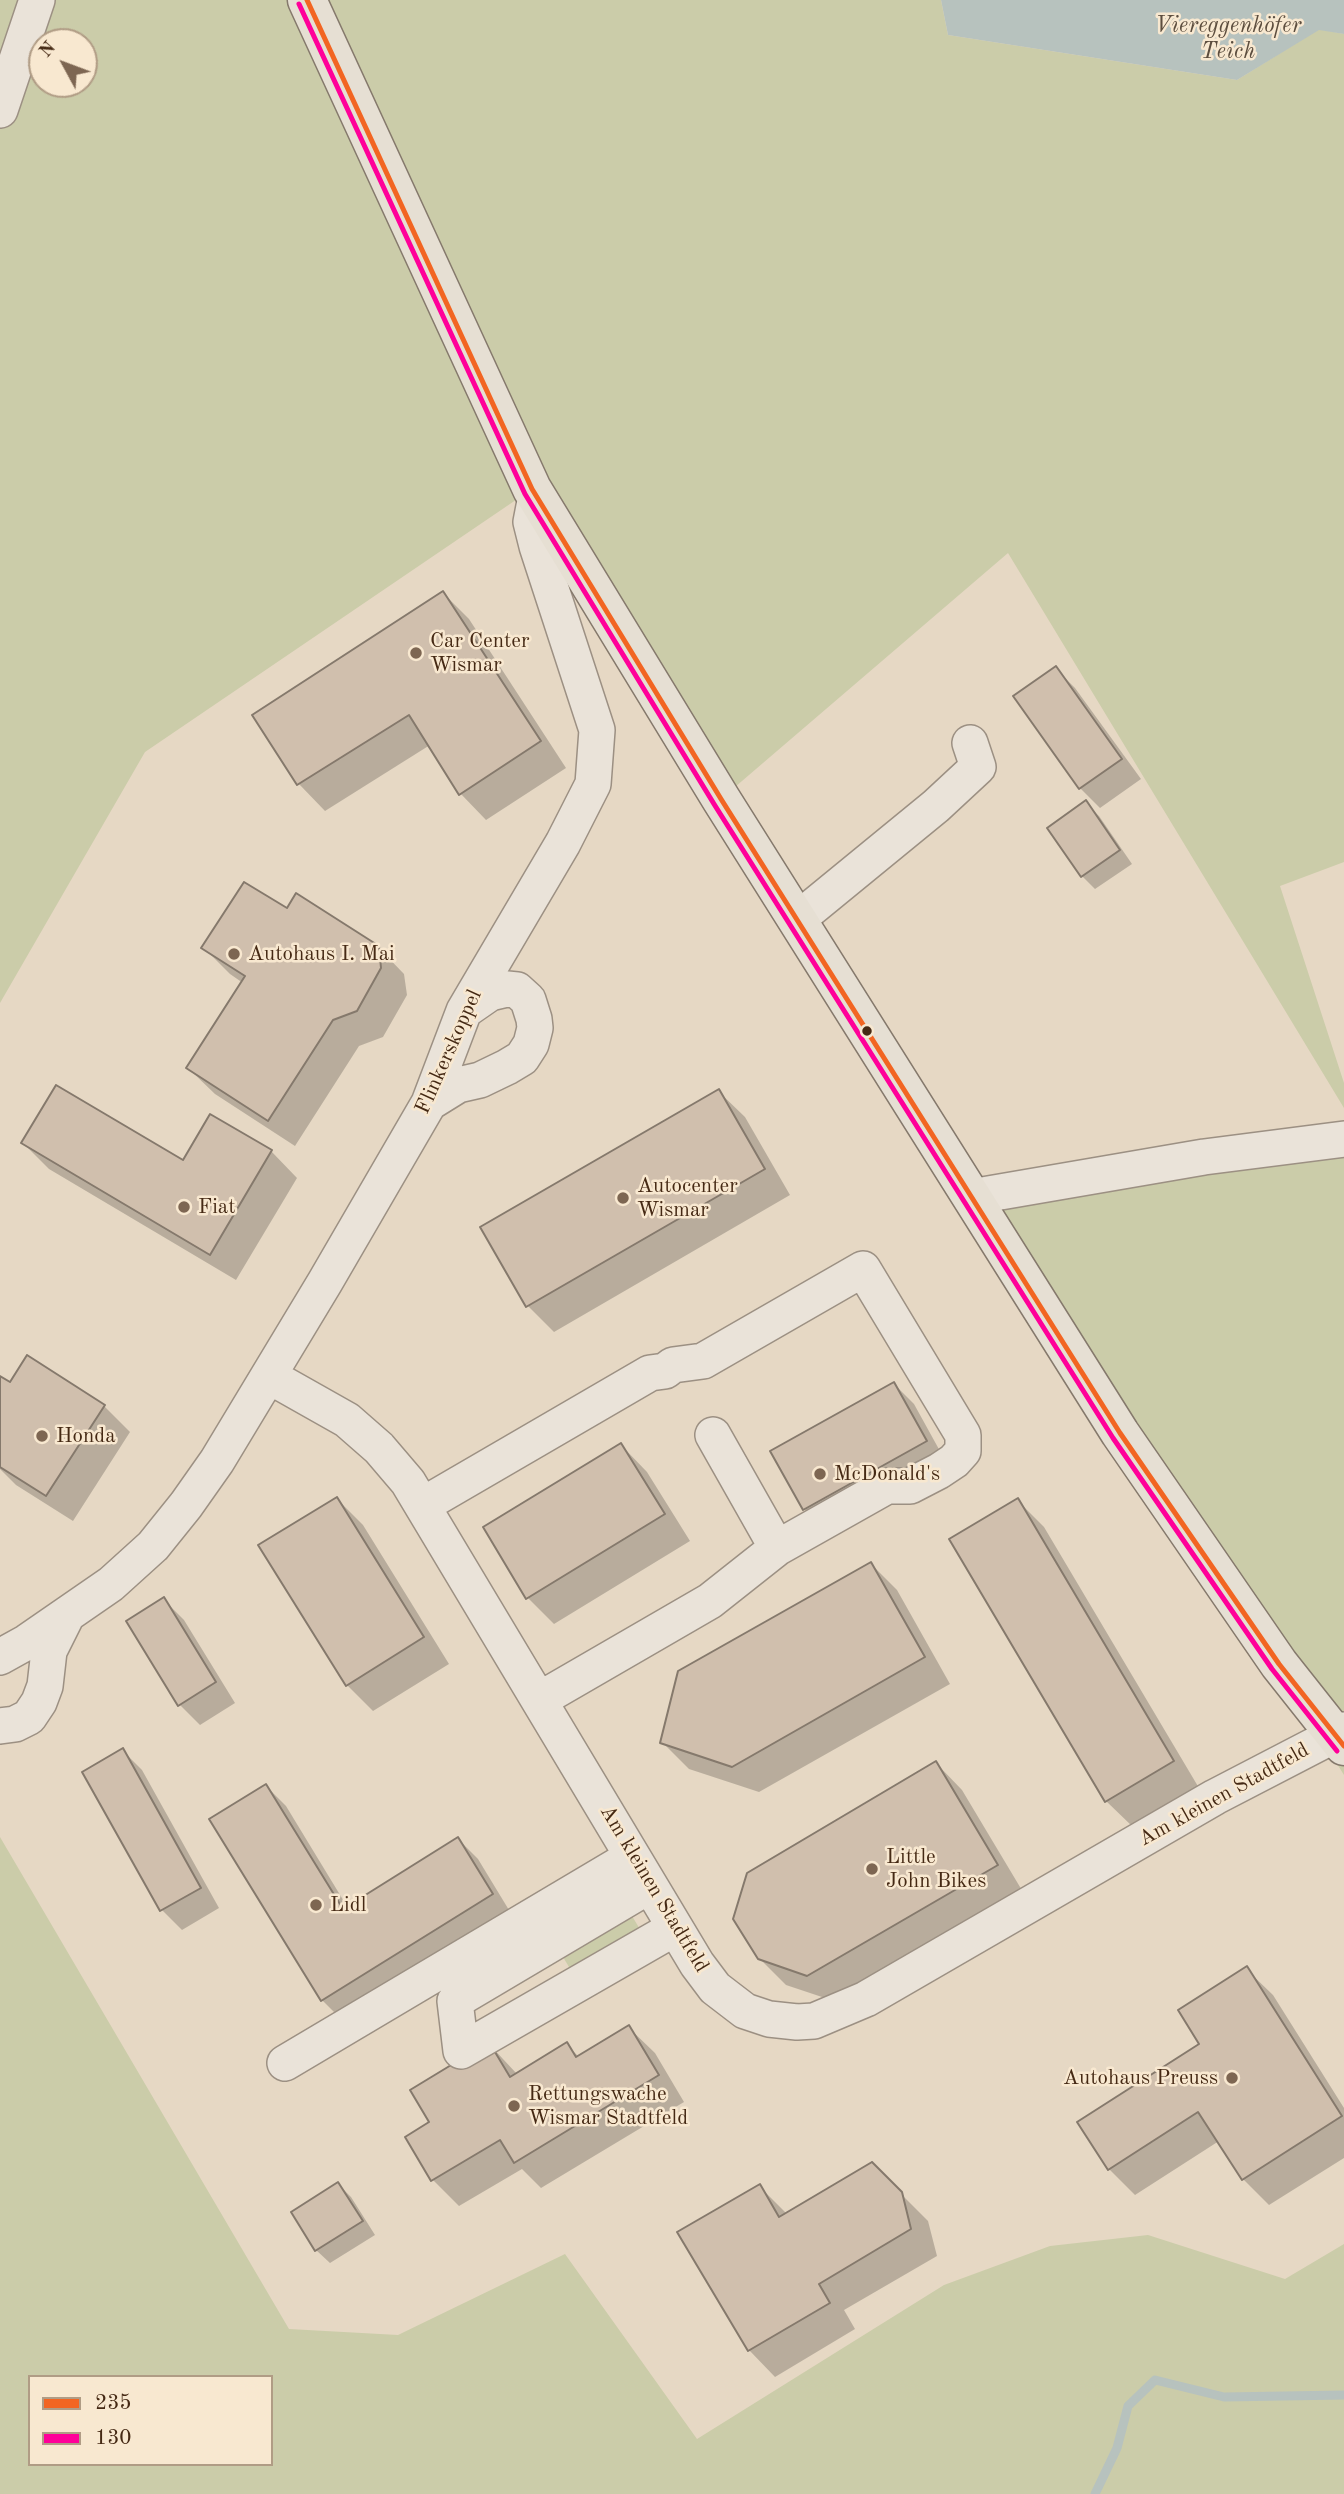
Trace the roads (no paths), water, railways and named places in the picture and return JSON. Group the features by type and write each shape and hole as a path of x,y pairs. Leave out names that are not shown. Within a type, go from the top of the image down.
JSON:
{"main road":[{"path":"307,0 536,496 714,787 1120,1433 1279,1664 1341,1737"}],"street":[{"path":"0,110 37,0"},
{"name":"Flinkerskoppel","path":"0,1657 111,1584 153,1546 186,1506 217,1461 270,1376 429,1103 460,1023 563,843 593,784 597,730 537,546 531,522 536,496"},
{"path":"798,919 936,806 978,767 970,743"},
{"path":"429,1103 447,1091 507,1067 527,1051 534,1037 534,1019 528,1000 517,990 507,989 490,993 460,1023 457,1048 468,1062 479,1069 507,1067"},
{"path":"971,1197 1204,1157 1344,1139"},
{"path":"423,1505 643,1377 664,1371 673,1365 704,1361 863,1269 963,1435 964,1451 939,1471 910,1486 887,1486 777,1548 710,1601 539,1700"},
{"name":"Am kleinen Stadtfeld","path":"270,1376 347,1420 379,1447 408,1482 675,1928 715,1987 729,2001 745,2011 769,2019 814,2021 876,1993 1290,1756 1341,1737"},
{"path":"713,1435 777,1548"},
{"name":"Flinkerskoppel","path":"0,1726 15,1724 29,1717 39,1702 45,1686 49,1651 67,1615"},
{"path":"640,1872 456,2001 461,2051 675,1928"},
{"path":"285,2063 640,1872"}],"water":[{"name":"Viereggenhöfer Teich","path":"941,0 1344,0 1344,34 1319,30 1237,80 948,35"}],"waterway":[{"path":"1095,2494 1117,2448 1128,2406 1155,2380 1224,2397 1344,2395"}],"place":[{"name":"Car Center Wismar","path":"416,653"},
{"name":"Autohaus I. Mai","path":"234,954"},
{"name":"Autocenter Wismar","path":"623,1198"},
{"name":"Fiat","path":"184,1207"},
{"name":"Honda","path":"42,1436"},
{"name":"McDonald's","path":"820,1474"},
{"name":"Little John Bikes","path":"872,1869"},
{"name":"Lidl","path":"316,1905"},
{"name":"Autohaus Preuss","path":"1232,2078"},
{"name":"Rettungswache Wismar Stadtfeld","path":"514,2106"}]}
